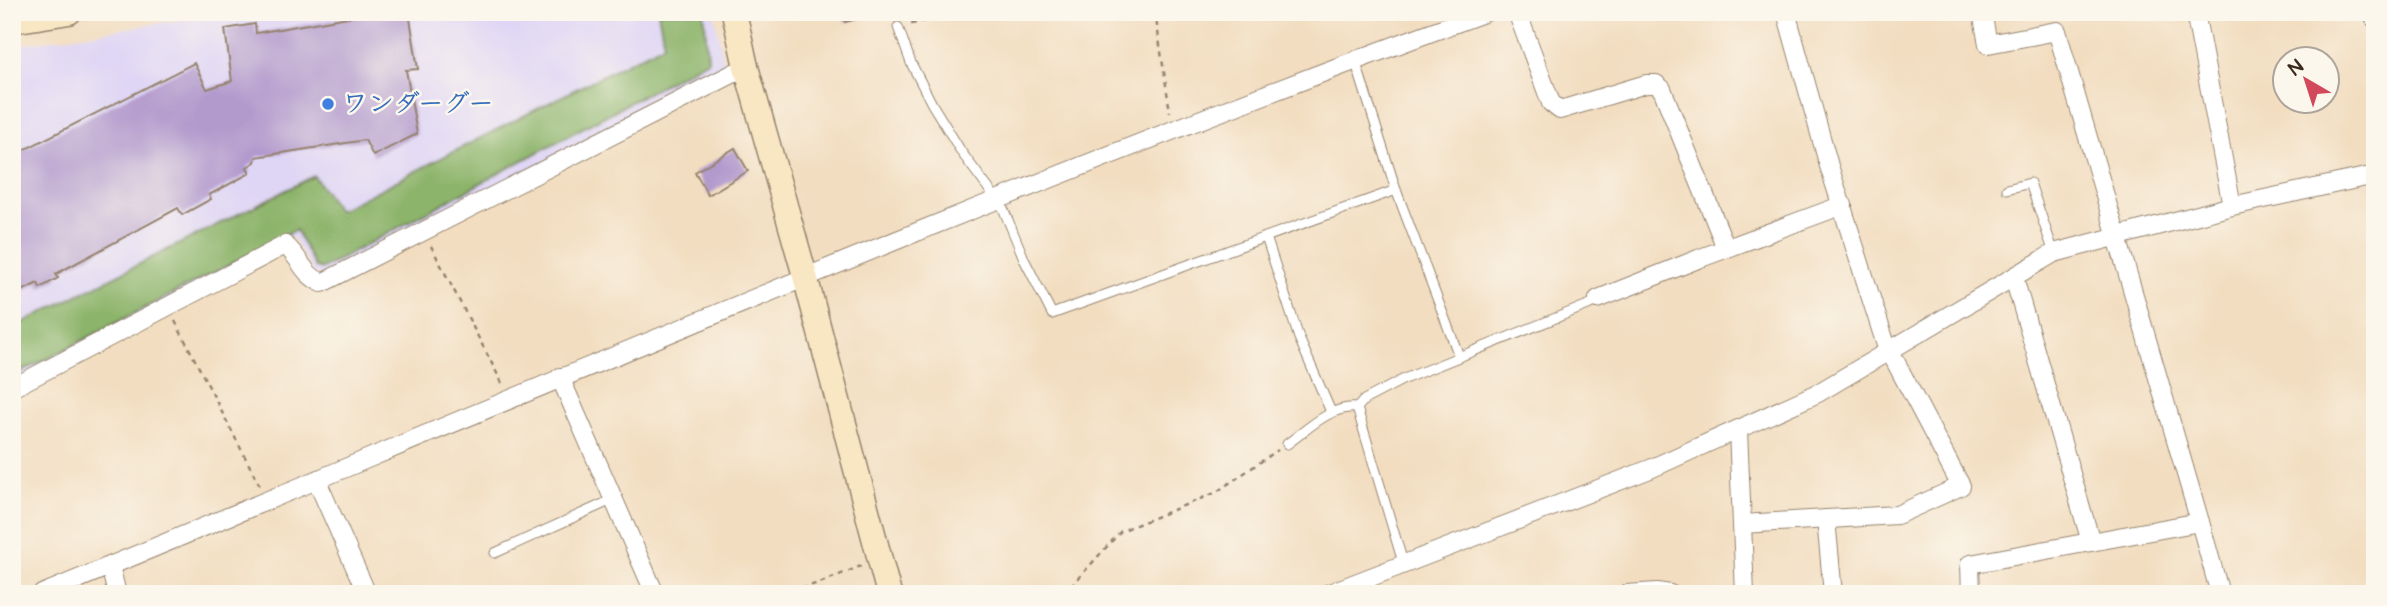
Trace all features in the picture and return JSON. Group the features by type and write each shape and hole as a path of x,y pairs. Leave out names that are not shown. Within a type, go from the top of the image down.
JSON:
{"street":[{"path":"12,21 69,12"},
{"path":"734,12 746,66 889,594"},
{"path":"42,594 805,276 1174,129 1486,12"},
{"path":"1517,12 1551,103 1560,110 1646,84 1656,84 1661,89 1726,248"},
{"path":"1742,524 1897,515 1961,486 1889,352 1786,12"},
{"path":"1982,12 1988,44 2057,31 2220,594"},
{"path":"2195,12 2232,206"},
{"path":"2372,12 2375,19"},
{"path":"12,388 285,245 294,252 309,278 322,284 746,66"},
{"path":"1327,594 1650,469 1738,431 1818,393 2054,253 2232,206 2375,176"},
{"path":"1598,299 1843,205"},
{"path":"2014,278 2091,542"},
{"path":"560,377 656,594"},
{"path":"1738,431 1745,594"},
{"path":"317,481 367,594"},
{"path":"1826,519 1833,594"},
{"path":"1971,594 1970,564 2200,522"},
{"path":"110,566 117,594"},
{"path":"1627,594 1670,594"}],"lane":[{"path":"898,27 911,63 932,104 962,153 1003,208 1025,261 1052,314 1396,190"},
{"path":"1355,60 1396,190 1459,356"},
{"path":"2007,189 2030,183 2054,253"},
{"path":"1266,237 1299,338 1331,412"},
{"path":"1357,408 1364,400 1404,379 1598,299"},
{"path":"1287,444 1331,412 1357,408"},
{"path":"1357,408 1404,566"},
{"path":"495,553 614,499"}],"path":[{"path":"898,27 966,12"},
{"path":"1155,12 1174,129"},
{"path":"424,231 510,398"},
{"path":"167,307 268,501"},
{"path":"1064,594 1121,531 1215,493 1287,444"},
{"path":"782,594 822,582 880,559"}],"shaded area":[{"path":"231,12 714,12 725,68 324,276 314,274 293,237 12,382 12,46"}],"green space":[{"path":"658,12 704,12 708,60 322,269 315,267 296,230 12,377 12,328 314,176 338,211 664,44"}],"building":[{"path":"377,12 409,12 418,69 406,70 417,134 373,156 365,140 256,157 255,162 247,167 250,173 209,195 211,199 182,215 178,208 56,274 58,278 40,288 38,283 12,296 12,156 194,63 207,89 232,81 225,29 255,24 256,33"},
{"path":"843,12 868,12 869,16 845,22"},
{"path":"735,148 748,171 708,195 695,172"}],"place":[{"name":"ワンダーグー","path":"328,104"}]}
